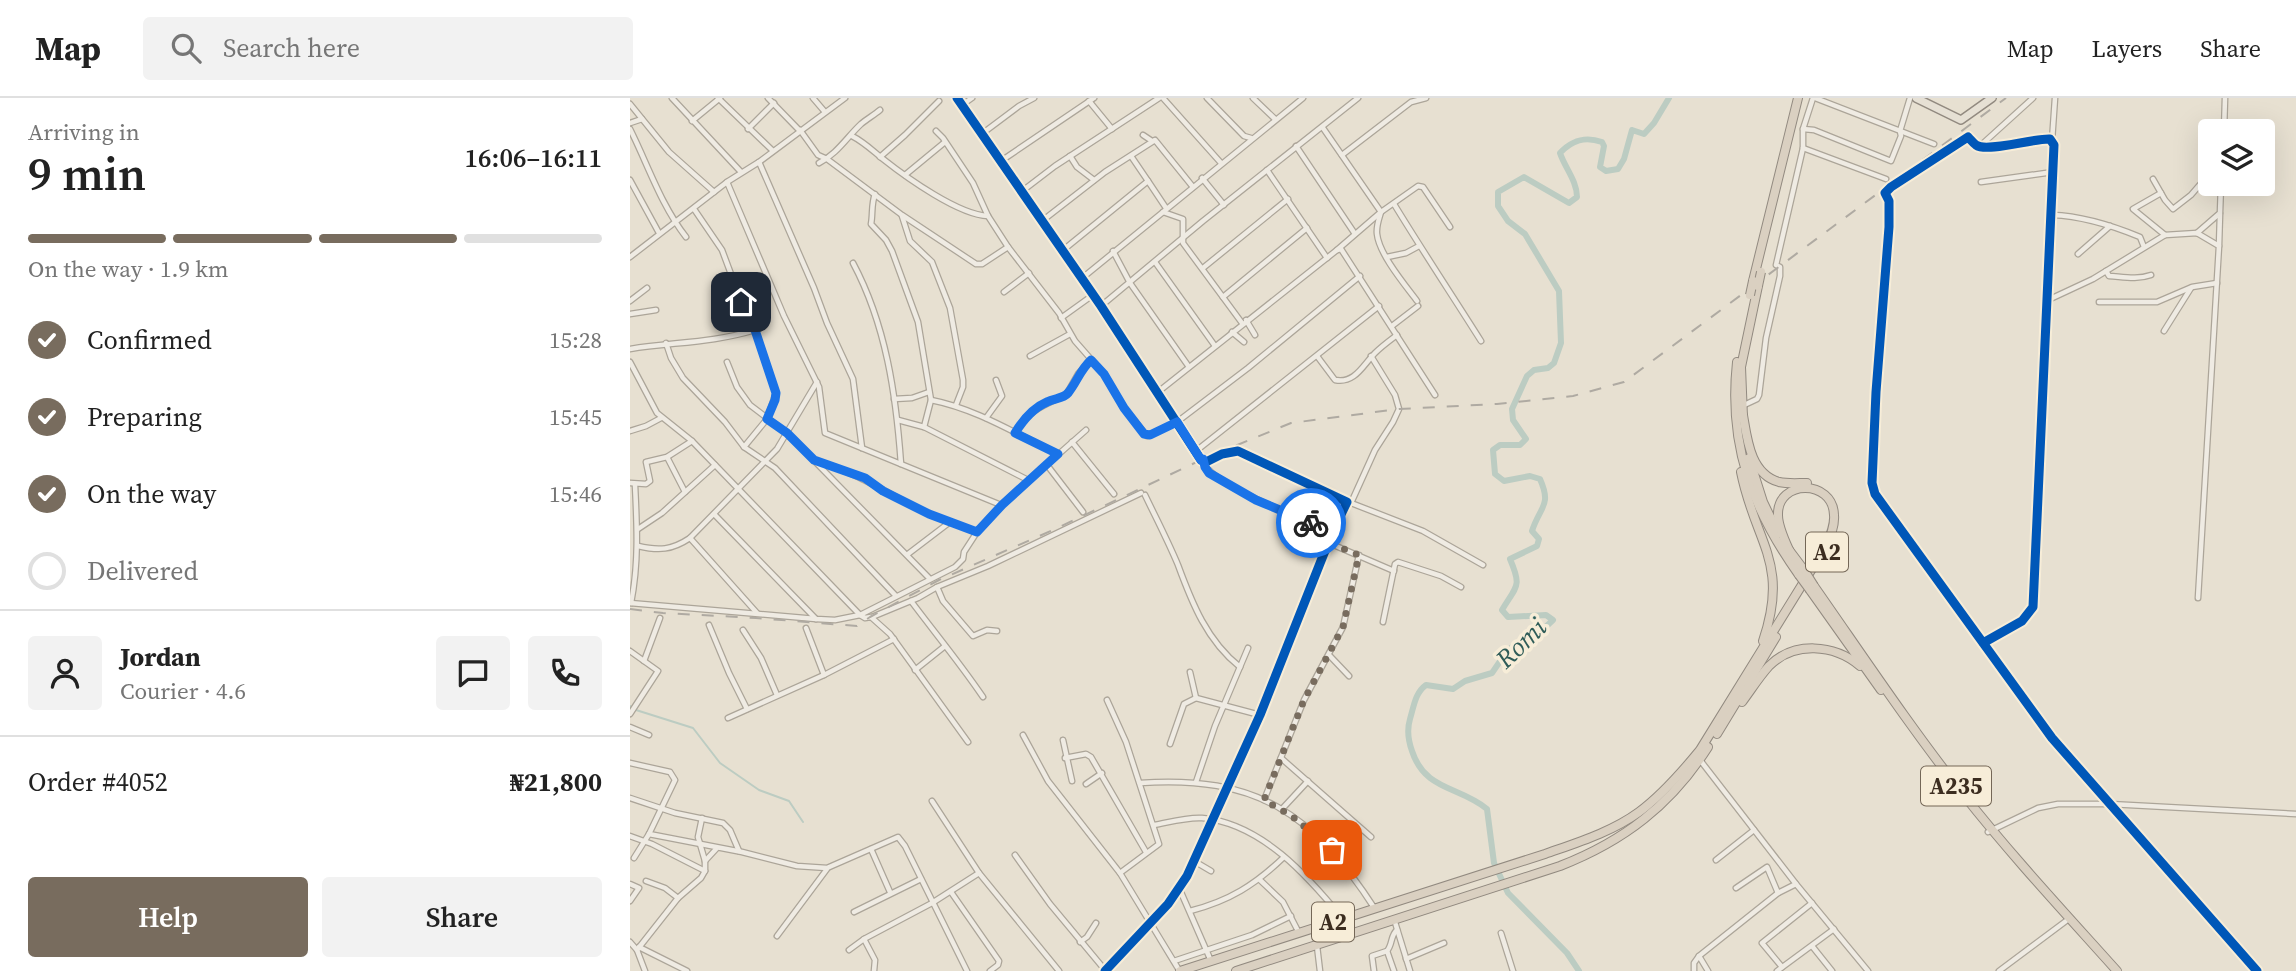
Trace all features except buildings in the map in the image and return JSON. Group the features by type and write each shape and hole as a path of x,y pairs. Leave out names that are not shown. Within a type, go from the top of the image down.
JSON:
{"highway":[{"name":"A2","path":"1180,971 1589,838 1646,806 1676,778 1700,750 1761,648 1773,600 1773,571 1745,490 1736,427 1735,374 1750,295 1761,272 1800,98"},
{"name":"A2","path":"1238,971 1582,857 1629,831 1674,793 1724,723 1826,553 1838,521 1838,506 1827,490 1810,483 1780,482 1764,474 1752,456 1743,410 1741,367 1745,336 1800,98"},
{"name":"A235","path":"1743,410 1748,453 1758,489 1801,573"},
{"name":"A235","path":"1736,427 1756,504 1778,544 1990,831 2110,971"},
{"path":"1761,648 1826,547 1835,513 1825,494 1818,489 1796,489 1781,502 1778,517 1790,552"},
{"name":"A235","path":"1812,588 1870,675 1950,786 2117,971"},
{"path":"1724,723 1768,667 1792,652 1813,648 1828,650 1850,658 1870,675"}],"main road":[{"path":"1916,98 1961,123 1992,98"}],"street":[{"path":"671,98 741,172"},
{"path":"768,98 800,130 818,155 902,215 979,265 1008,247"},
{"path":"813,98 825,111"},
{"path":"630,257 727,182 759,162 845,98"},
{"path":"957,98 1101,306 1209,473 1256,500 1332,533"},
{"path":"962,105 972,98"},
{"path":"983,133 1034,98"},
{"path":"1021,192 1070,156 1161,98 1222,163"},
{"path":"1207,98 1244,136 1252,138"},
{"path":"1253,98 1275,120"},
{"path":"1081,279 1303,98"},
{"path":"1101,306 1358,98"},
{"path":"1342,155 1411,102 1426,98"},
{"path":"1743,410 1759,395 1766,338 1780,276 1780,267 1776,266 1776,263 1803,148 1803,129 1814,98 1934,144"},
{"path":"1803,129 1814,130 1891,160 1901,136 1900,131 1910,98"},
{"path":"1979,147 2033,98"},
{"path":"1983,643 2022,621 2030,615 2033,607 2055,98"},
{"path":"2224,119 2225,98"},
{"path":"692,121 719,99 772,150"},
{"path":"1001,161 1092,100 1112,129"},
{"path":"880,157 939,101"},
{"path":"748,129 774,103"},
{"path":"630,104 669,152 714,192"},
{"path":"819,163 827,159 861,124 880,110"},
{"path":"630,122 642,119"},
{"path":"1323,128 1381,212 1377,234"},
{"path":"630,129 675,223 685,237"},
{"path":"936,131 973,183 988,216 1008,247 1070,334 1104,374 1124,408 1144,434 1150,435 1177,422 1360,276"},
{"path":"1143,135 1157,141 1193,187"},
{"path":"852,136 905,175 969,213 988,216"},
{"path":"1243,145 1244,136"},
{"path":"1979,147 1971,139 1965,138 1885,193 1889,201 1889,227 1876,392 1872,484 1875,494 2052,738 2257,971"},
{"path":"1979,147 2034,139 2050,139 2053,143"},
{"path":"1042,221 1094,180 1152,141"},
{"path":"905,175 945,142"},
{"path":"1296,146 1355,234"},
{"path":"1803,148 1886,179"},
{"path":"1070,156 1077,167 1094,180"},
{"path":"1131,156 1164,210 1183,219 1182,241 1255,335"},
{"path":"759,162 853,379 862,449"},
{"path":"1267,170 1327,258"},
{"path":"1981,182 2053,172"},
{"path":"1202,178 1224,205"},
{"path":"2153,179 2173,209 2198,187"},
{"path":"630,180 659,233"},
{"path":"1062,251 1104,214 1148,181"},
{"path":"727,182 783,316 817,382 825,433 1002,505"},
{"path":"1158,393 1381,212 1421,186 1450,228"},
{"path":"2161,193 2133,209 2165,235"},
{"path":"875,194 871,226 886,240 892,251 918,323 931,400 924,427"},
{"path":"2198,598 2221,196"},
{"path":"1203,268 1288,199"},
{"path":"873,214 884,201"},
{"path":"1394,204 1441,282 1481,341"},
{"path":"694,209 722,250 750,325 755,330 776,393 767,419 744,447"},
{"path":"2197,233 2220,214"},
{"path":"902,215 910,241 932,262 950,308 963,380 956,405"},
{"path":"2052,215 2078,216 2110,226 2140,237 2144,247"},
{"path":"1366,226 1377,234 1387,257 1418,304 1392,326"},
{"path":"2078,254 2110,226"},
{"path":"1223,297 1307,228"},
{"path":"2048,300 2106,271 2165,235 2197,233 2219,246"},
{"path":"1387,257 1406,253 1419,246"},
{"path":"1337,250 1344,251 1435,395"},
{"path":"1113,251 1129,283 1189,367"},
{"path":"1155,262 1215,346"},
{"path":"853,263 881,329 898,420 901,464"},
{"path":"2106,271 2109,276 2127,278 2151,275"},
{"path":"1004,292 1029,273"},
{"path":"716,281 733,280"},
{"path":"2099,302 2157,302 2192,287 2217,283"},
{"path":"2164,331 2192,287"},
{"path":"630,301 647,288"},
{"path":"1061,318 1093,295"},
{"path":"1196,451 1379,306"},
{"path":"630,314 656,310"},
{"path":"630,349 712,341 755,330"},
{"path":"1232,332 1244,342"},
{"path":"1030,356 1070,334"},
{"path":"1317,356 1338,382 1357,375 1371,356 1397,335"},
{"path":"666,344 683,378 725,422 744,447 775,468 896,596"},
{"path":"1015,855 1080,943 1105,971 1180,890 1260,715 1332,533 1399,409 1395,395 1371,356"},
{"path":"1015,433 1032,412 1047,402 1066,395 1078,374 1091,360"},
{"path":"630,362 661,418 692,440 864,618 911,601 1143,494 1178,565 1195,609 1216,643 1240,667"},
{"path":"727,362 742,396 787,433 931,579"},
{"path":"1366,364 1376,366"},
{"path":"986,418 1002,396 996,380"},
{"path":"638,546 655,550 667,549 678,547 690,538 777,449 817,382"},
{"path":"894,400 912,398 929,391"},
{"path":"931,400 956,405 1058,454"},
{"path":"630,431 661,418"},
{"path":"898,420 924,427 1028,480"},
{"path":"692,440 667,457 646,462 650,481 646,484 633,484 638,546 636,584 631,603 835,620 860,615 958,564 977,532 1002,505 1086,430"},
{"path":"1072,442 1114,494"},
{"path":"1204,462 1238,451 1349,503 1423,531 1483,565"},
{"path":"667,457 685,492"},
{"path":"814,460 865,478 883,491 929,514 977,532"},
{"path":"638,530 662,513 715,465"},
{"path":"1046,466 1083,512"},
{"path":"714,514 816,620"},
{"path":"908,554 950,522"},
{"path":"690,538 758,614"},
{"path":"1329,543 1394,571"},
{"path":"1264,800 1304,700 1343,627 1359,555"},
{"path":"1383,622 1396,563 1402,562 1441,576 1461,587"},
{"path":"937,587 943,601 973,636 987,630 997,631"},
{"path":"911,601 983,696"},
{"path":"871,617 894,639 968,742"},
{"path":"644,661 660,618"},
{"path":"709,625 747,709"},
{"path":"806,628 824,675"},
{"path":"743,630 761,658 777,695"},
{"path":"728,718 824,675 894,639"},
{"path":"915,670 945,646"},
{"path":"1196,782 1248,648"},
{"path":"630,651 658,671 630,714"},
{"path":"1329,655 1349,677"},
{"path":"1189,672 1196,698"},
{"path":"1170,744 1184,704 1196,698 1260,715"},
{"path":"1107,700 1140,783 1159,845 1120,873"},
{"path":"630,727 649,734"},
{"path":"1023,735 1048,781 1120,873 1180,971"},
{"path":"1063,740 1072,781"},
{"path":"1065,758 1088,754 1102,773 1146,852"},
{"path":"1281,758 1371,837"},
{"path":"1700,760 1866,969 1859,971"},
{"path":"630,763 670,772 675,784 634,858"},
{"path":"1086,784 1102,773"},
{"path":"1282,809 1308,781"},
{"path":"1140,783 1196,782 1229,786 1282,809 1332,850 1348,868 1375,909"},
{"path":"630,798 727,826 740,852"},
{"path":"932,801 979,873 1059,971"},
{"path":"1990,831 2038,808 2058,804 2110,804 2296,814"},
{"path":"1154,825 1200,817 1255,836 1284,857 1320,890 1343,919"},
{"path":"638,948 678,898 701,878 705,871 698,837 702,818"},
{"path":"1716,860 1754,830"},
{"path":"649,834 797,866 827,868 898,837 967,971"},
{"path":"630,836 705,871"},
{"path":"705,862 717,848"},
{"path":"871,849 890,892"},
{"path":"1190,911 1222,901 1259,880 1284,857"},
{"path":"1194,861 1211,871"},
{"path":"1736,888 1767,867 1778,893"},
{"path":"777,936 827,868"},
{"path":"849,950 979,873"},
{"path":"854,912 921,879"},
{"path":"1259,880 1283,902 1299,934"},
{"path":"646,881 665,888 678,898"},
{"path":"630,884 639,890 630,901"},
{"path":"1694,971 1694,963 1699,956 1778,893 1796,884"},
{"path":"1180,890 1211,962"},
{"path":"951,892 999,961 990,971"},
{"path":"1812,903 1762,943 1780,969 1834,929"},
{"path":"1174,961 1252,935 1291,916"},
{"path":"1394,919 1410,971"},
{"path":"1999,971 2066,921"},
{"path":"1080,943 1096,923"},
{"path":"1374,971 1372,956 1387,951 1391,946 1392,934 1397,930"},
{"path":"1501,933 1513,971"},
{"path":"864,939 876,960 874,971"},
{"path":"630,942 687,971"},
{"path":"1406,959 1444,943"},
{"path":"1317,945 1320,971"},
{"path":"1812,946 1832,971"},
{"path":"638,948 645,971"},
{"path":"1387,951 1394,971"},
{"path":"1699,956 1708,971"}],"waterway":[{"name":"Romi","path":"1579,971 1567,953 1508,893 1494,863 1487,809 1425,774 1412,751 1408,727 1417,696 1426,685 1453,689 1465,681 1492,673 1507,651 1519,642 1533,639 1553,620 1546,615 1508,617 1502,610 1517,581 1510,559 1537,546 1539,539 1532,531 1544,506 1545,495 1540,479 1530,476 1504,481 1495,474 1493,450 1500,445 1520,445 1526,439 1513,420 1512,409 1527,376 1534,370 1548,368 1554,363 1561,343 1559,291 1525,234 1508,221 1498,206 1498,192 1524,177 1569,203 1577,197 1576,191 1560,153 1579,140 1596,140 1604,146 1600,167 1606,171 1618,169 1624,159 1632,130 1644,134 1669,98"},
{"path":"636,710 693,728 720,763 759,790 789,801 803,822"}],"railway":[{"path":"630,609 857,626 939,580 1203,459 1291,423 1399,409 1497,404 1573,396 1624,382 2006,98"}],"cycle path":[{"path":"957,98 1101,306 1201,460 1206,462 1222,454 1238,451 1347,502 1332,533 1260,715 1187,876 1168,904 1105,971"},
{"path":"1983,643 2022,621 2033,607 2054,145 2050,139 1982,147 1968,137 1885,193 1889,201 1889,227 1872,483 1875,494 2052,738 2257,971"}],"way so far":[{"path":"1311,523 1332,533 1329,543 1359,555 1357,571 1343,627 1304,700 1264,800 1292,816 1332,850"}],"route":[{"path":"741,302 750,325 755,330 776,393 767,419 787,433 814,460 865,478 883,491 929,514 977,532 1002,505 1058,454 1015,433 1032,412 1047,402 1066,395 1083,367 1091,360 1110,382 1124,408 1144,434 1150,435 1177,422 1201,460 1203,459 1209,473 1256,500 1311,523"}]}
